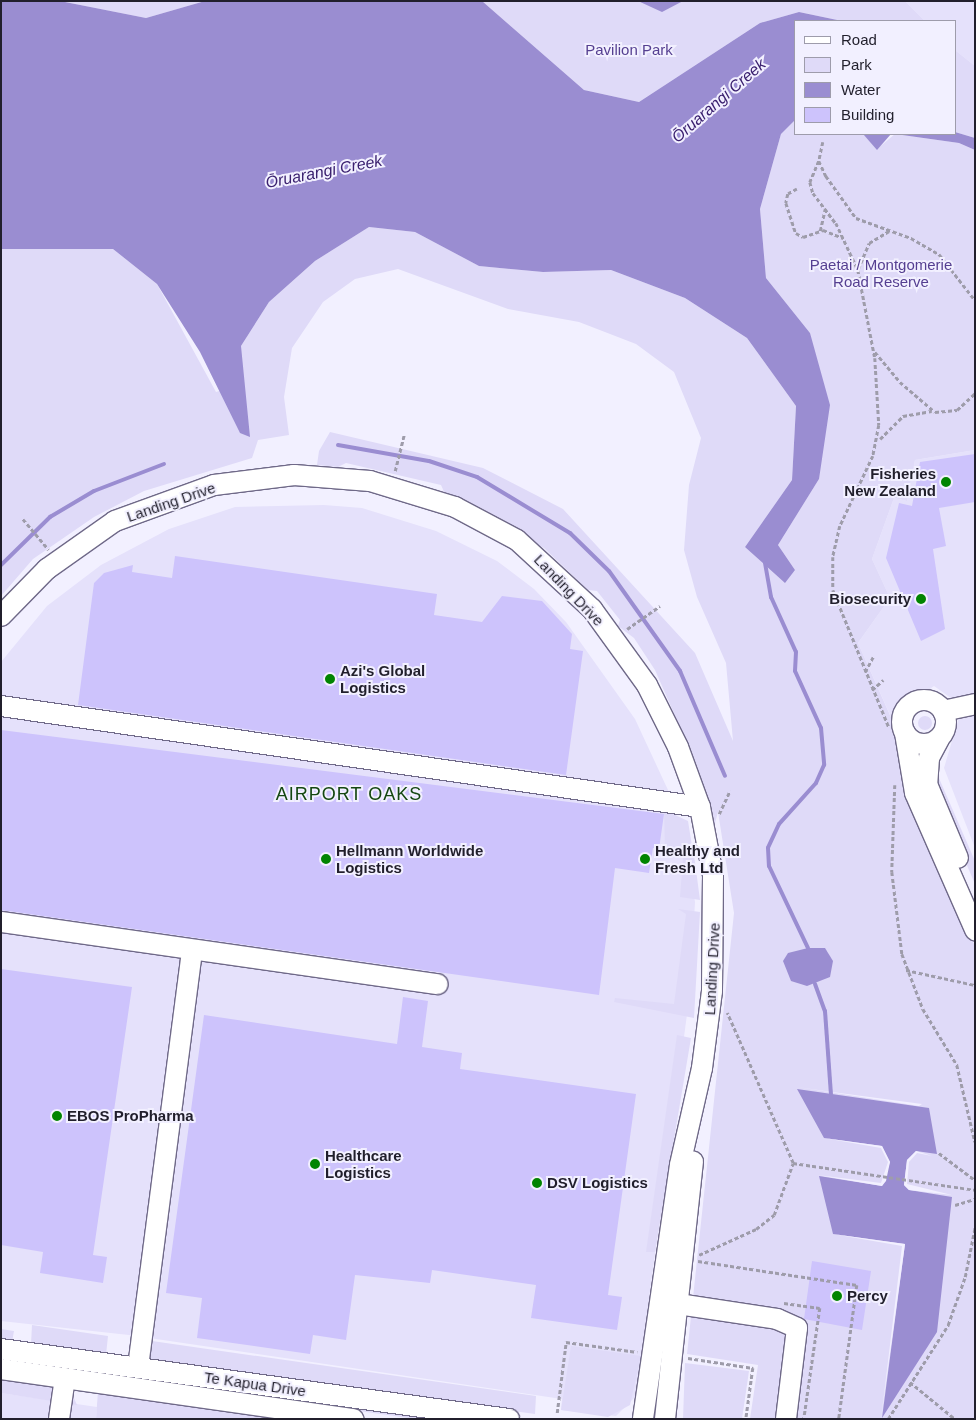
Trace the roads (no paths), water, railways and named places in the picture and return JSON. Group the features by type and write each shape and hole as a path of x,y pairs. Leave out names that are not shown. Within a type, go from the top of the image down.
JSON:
{"street":[{"name":"Landing Drive","path":"1,616 47,569 115,521 206,487 253,478 328,476 420,494 517,540 592,609 647,685 678,747 700,807 712,875 716,928 712,991 690,1130 680,1164 643,1419"},
{"path":"975,897 927,784 929,758 946,726 943,711 934,702 914,702 902,717 897,731 915,793 975,930"},
{"path":"943,711 975,704"},
{"path":"1,706 700,807"},
{"path":"897,731 920,744 939,739"},
{"path":"1,922 192,951 438,984"},
{"path":"138,1367 192,951"},
{"name":"Landing Drive","path":"664,1419 693,1165 690,1130"},
{"path":"678,1304 778,1319 797,1328 786,1419"},
{"name":"Te Kapua Drive","path":"1,1349 510,1419"},
{"name":"Te Kapua Drive","path":"1,1369 353,1419"},
{"path":"59,1419 65,1378"}],"water":[{"name":"Ōruarangi Creek","path":"1,1 60,1 146,18 205,1 482,1 584,90 639,102 760,23 799,12 837,20 794,20 794,121 781,134 760,209 766,278 810,333 830,405 819,479 778,545 795,570 785,583 745,547 792,480 796,406 747,338 685,298 611,270 543,272 479,266 415,232 369,227 315,261 269,302 241,346 250,437 240,433 200,352 157,284 113,249 1,249"},
{"path":"638,1 683,1 662,12"},
{"path":"956,132 975,138 975,150 959,143 902,135 956,135"},
{"path":"864,135 890,135 877,150"},
{"path":"808,948 825,948 833,961 830,977 807,986 791,981 783,961 788,953"},
{"path":"797,1089 929,1108 937,1154 916,1151 907,1160 904,1185 909,1190 952,1197 937,1332 882,1418 905,1244 833,1234 819,1176 882,1186 890,1162 882,1146 824,1138"}],"waterway":[{"path":"338,445 429,461 477,477 570,533 609,571 680,671 725,776"},
{"path":"1,565 50,517 94,491 164,464"},
{"path":"765,563 771,597 796,652 795,671 821,728 824,765 816,783 779,824 768,848 769,866 808,948"},
{"path":"815,984 825,1011 831,1094"}],"place":[{"name":"Fisheries New Zealand","path":"946,482"},
{"name":"Biosecurity","path":"921,599"},
{"name":"Azi's Global Logistics","path":"330,679"},
{"name":"Hellmann Worldwide Logistics","path":"326,859"},
{"name":"Healthy and Fresh Ltd","path":"645,859"},
{"name":"EBOS ProPharma","path":"57,1116"},
{"name":"Healthcare Logistics","path":"315,1164"},
{"name":"DSV Logistics","path":"537,1183"},
{"name":"Percy","path":"837,1296"}],"district":[{"name":"AIRPORT OAKS","path":"349,794"}],"park label":[{"name":"Pavilion Park","path":"629,50"},
{"name":"Paetai / Montgomerie Road Reserve","path":"881,272"}]}
